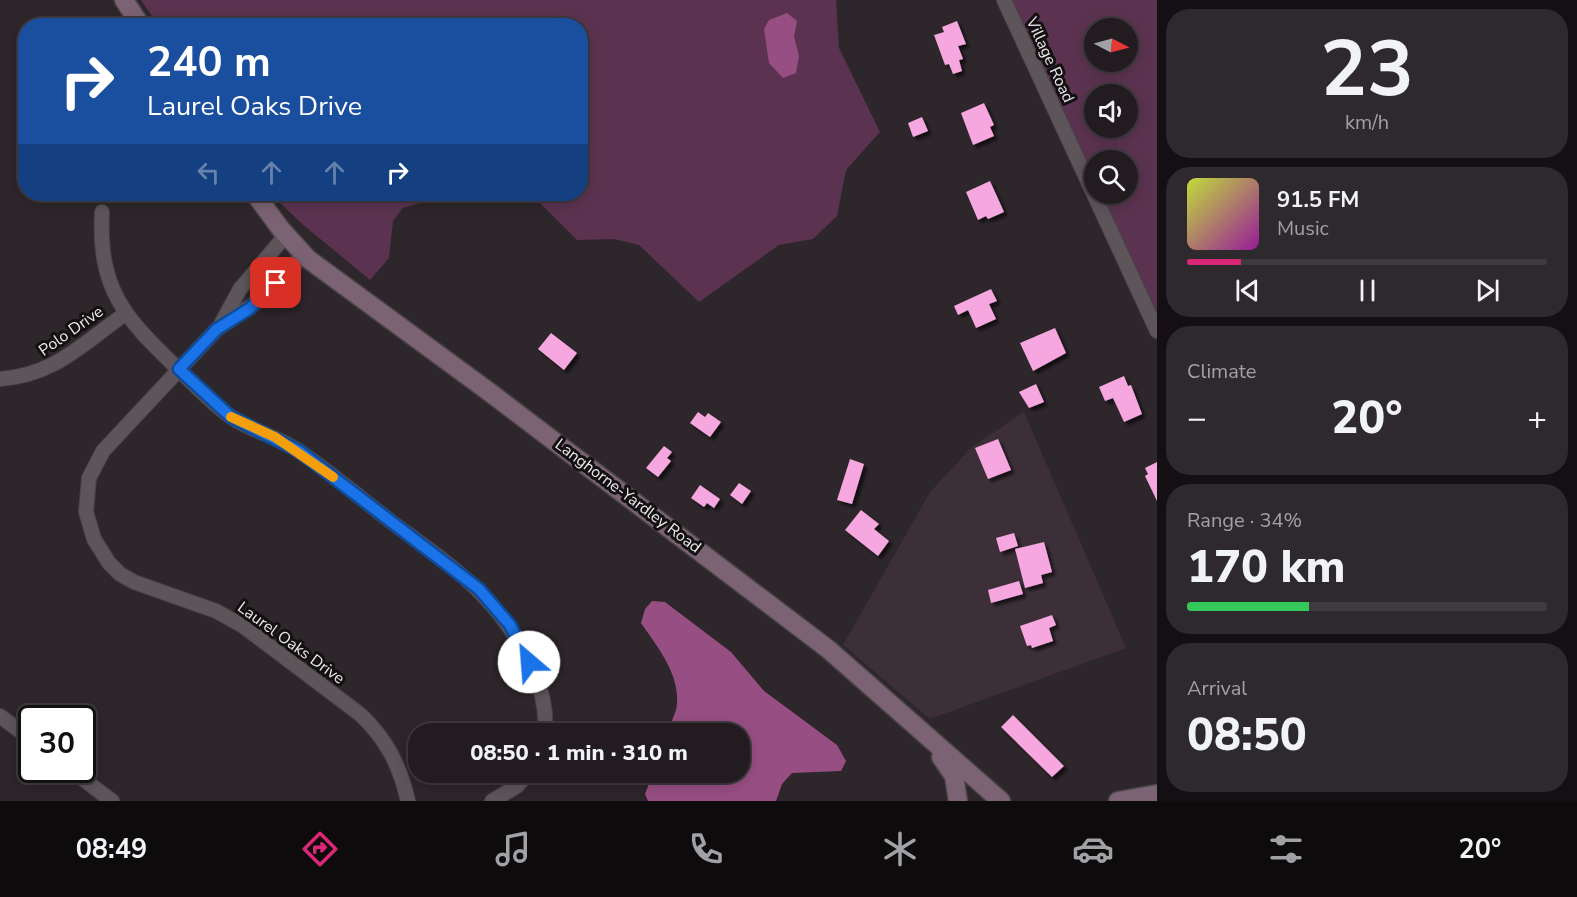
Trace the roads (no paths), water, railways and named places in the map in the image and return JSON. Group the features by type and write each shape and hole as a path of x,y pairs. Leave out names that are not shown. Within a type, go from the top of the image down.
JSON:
{"main road":[{"path":"124,0 136,18"},
{"name":"Langhorne-Yardley Road","path":"260,201 304,254 828,649 1001,801"},
{"path":"925,733 954,776 958,801"},
{"path":"1129,800 1157,794"}],"street":[{"name":"Village Road","path":"1004,0 1157,331"},
{"path":"102,212 101,244 104,261 125,314 179,369 231,417 299,451 479,589 510,625 533,670 545,702 545,723"},
{"name":"Laurel Oaks Drive","path":"217,329 240,289 286,235"},
{"name":"Laurel Oaks Drive","path":"304,254 263,298 217,329 118,432 96,462 86,496 86,512 94,539 109,562 134,582 194,602 243,626 361,715 378,732 390,750 398,766 408,801"},
{"name":"Polo Drive","path":"0,379 22,378 49,368 125,314"},
{"path":"0,716 18,730"},
{"path":"88,783 112,801"},
{"path":"492,801 520,783"}]}
